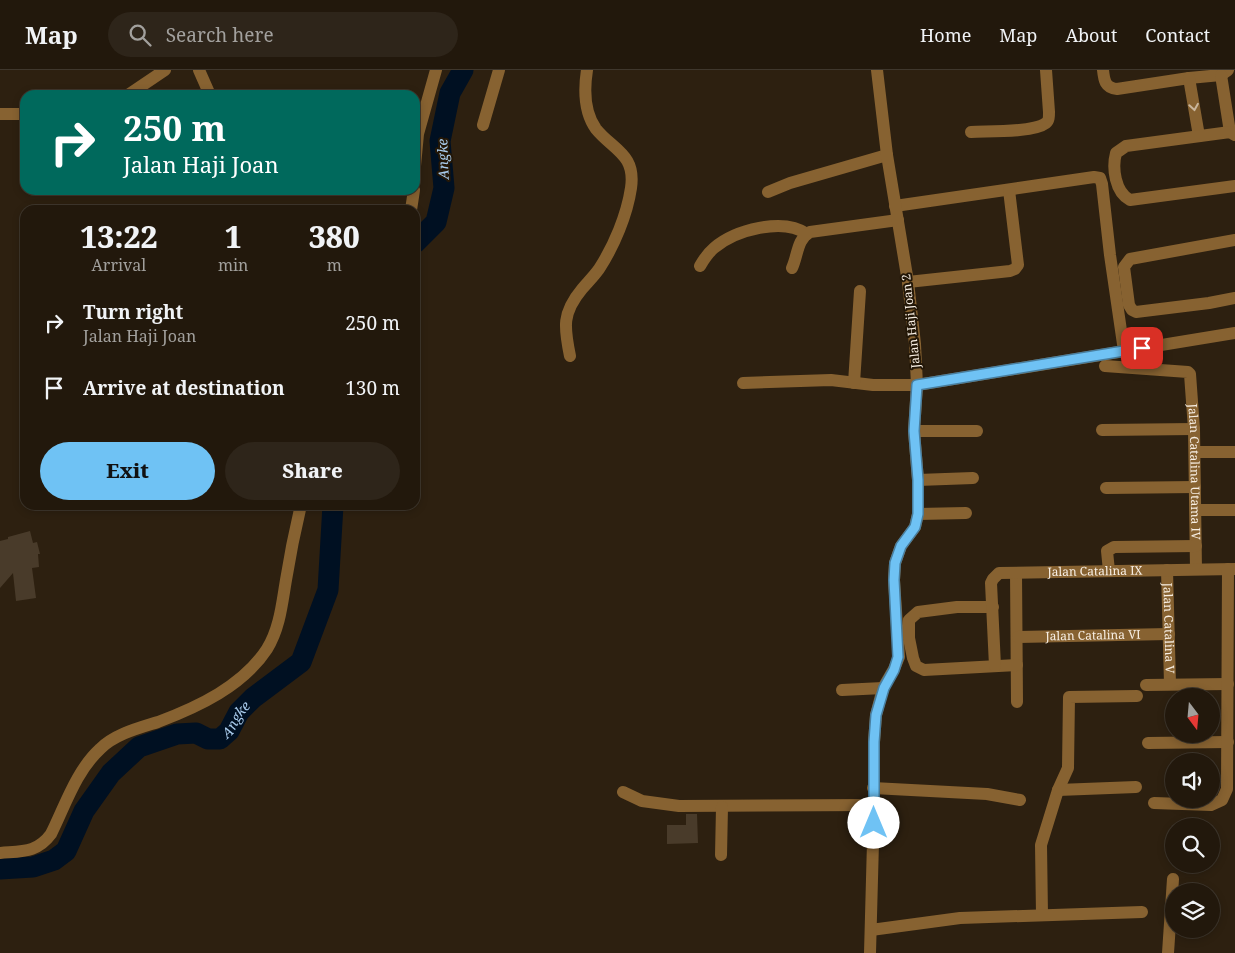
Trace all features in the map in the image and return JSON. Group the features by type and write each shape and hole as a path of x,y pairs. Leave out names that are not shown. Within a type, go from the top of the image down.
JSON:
{"street":[{"path":"136,90 166,70"},
{"path":"199,70 208,90"},
{"path":"420,127 436,70"},
{"path":"483,125 499,70"},
{"path":"570,356 565,330 566,317 571,304 599,268 616,234 631,186 630,170 626,159 619,148 597,129 592,121 586,98 587,70"},
{"name":"Jalan Haji Joan 2","path":"870,953 876,715 884,688 894,670 898,657 894,580 895,563 901,546 915,527 918,514 918,480 914,431 917,385 915,344 908,282 887,155 877,70"},
{"path":"971,132 1020,130 1046,124 1049,119 1046,70"},
{"path":"1102,70 1104,81 1110,87 1117,89 1225,73 1229,93 1233,133 1133,144 1116,152 1116,182 1124,197 1136,200 1235,186"},
{"path":"1189,78 1198,136"},
{"path":"0,114 20,114"},
{"path":"768,192 790,183 887,155"},
{"path":"896,206 1094,177 1102,180 1124,352"},
{"path":"908,282 1016,269 1018,265 1009,190"},
{"path":"792,268 801,240 807,234 898,220"},
{"path":"700,266 707,254 723,241 755,229 782,226 800,229 807,234"},
{"path":"1235,240 1130,259 1124,267 1129,305 1136,312 1235,298"},
{"path":"854,383 860,291"},
{"path":"743,383 831,380 873,385 917,385 1235,333"},
{"name":"Jalan Catalina Utama IV","path":"1105,366 1188,372 1190,374 1195,452 1196,569"},
{"path":"1102,430 1194,429"},
{"path":"914,431 977,431"},
{"path":"1195,452 1235,452"},
{"path":"918,480 973,478"},
{"path":"1106,488 1195,487"},
{"path":"0,852 27,851 45,842 51,834 82,771 100,748 113,739 205,702 240,679 254,665 267,649 277,629 299,510"},
{"path":"1196,510 1235,510"},
{"path":"918,514 966,513"},
{"path":"1109,571 1107,551 1114,547 1196,546"},
{"path":"1154,803 1211,805 1222,800 1227,789 1228,684 1232,666 1232,569"},
{"name":"Jalan Catalina IX","path":"993,607 992,583 995,576 1003,572 1232,569"},
{"name":"Jalan Catalina V","path":"1167,570 1170,684"},
{"path":"1016,573 1018,637 1017,702"},
{"path":"995,666 993,607 957,607 918,612 909,620 909,638 913,658 916,666 920,668 930,669 995,666 1017,664"},
{"name":"Jalan Catalina VI","path":"1018,637 1169,634"},
{"path":"1146,685 1228,684"},
{"path":"842,690 884,688"},
{"path":"1042,915 1041,845 1058,790 1068,768 1069,697 1137,696"},
{"path":"1148,743 1228,742"},
{"path":"1058,790 1136,787"},
{"path":"873,788 987,794 1020,800"},
{"path":"623,792 642,801 660,805 722,807 874,804"},
{"path":"721,855 722,807"},
{"path":"1168,953 1173,879"},
{"path":"872,930 960,918 1142,912"}],"building":[{"path":"30,531 33,543 37,542 40,554 38,554 39,567 32,568 36,598 16,601 13,573 0,588 0,541"},
{"path":"686,814 697,814 698,843 667,844 667,825 686,825"}],"waterway":[{"name":"Angke","path":"420,238 436,222 444,188 440,141 450,93 463,70"},
{"name":"Angke","path":"0,869 33,867 54,860 66,851 84,811 111,773 139,747 177,734 196,733 208,739 220,739 229,731 239,712 253,698 301,662 328,590 333,510"}],"route":[{"path":"874,823 873,788 876,715 884,688 894,670 898,657 894,580 895,563 901,546 915,527 918,514 918,480 914,431 917,385 1142,348"}]}
